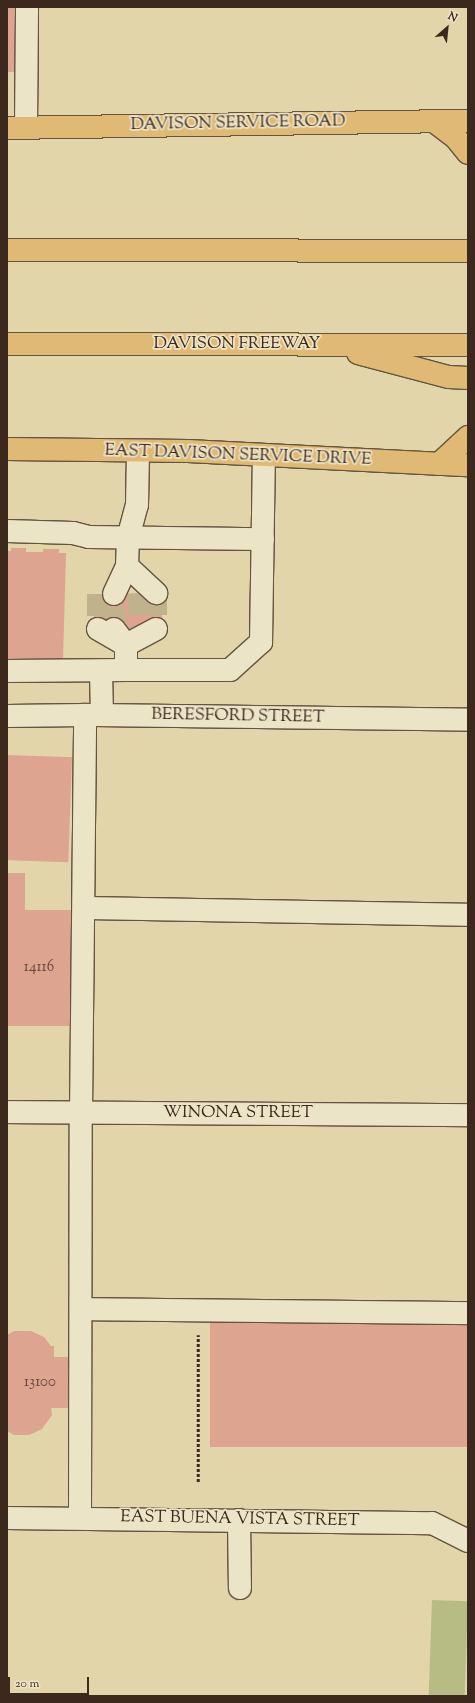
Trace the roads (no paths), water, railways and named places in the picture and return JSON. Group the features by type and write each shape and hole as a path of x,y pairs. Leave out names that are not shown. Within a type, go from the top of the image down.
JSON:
{"main road":[{"name":"DAVISON SERVICE ROAD","path":"16,128 468,121"},
{"path":"435,122 456,138 468,153"},
{"path":"371,251 468,236"},
{"path":"7,250 468,251"},
{"name":"DAVISON FREEWAY","path":"7,344 328,346 468,345"},
{"path":"328,346 449,377 468,378"},
{"path":"440,464 468,437"},
{"name":"EAST DAVISON SERVICE DRIVE","path":"7,449 264,455 468,465"}],"street":[{"path":"16,128 27,7"},
{"path":"106,594 127,566 128,538 137,505 138,451"},
{"path":"7,671 101,672 126,670 230,670 261,642 264,455"},
{"path":"7,531 73,532 89,537 262,539"},
{"path":"127,566 148,594"},
{"path":"126,670 113,634 148,629"},
{"path":"80,1518 81,1113 84,908 94,715 101,672"},
{"name":"BERESFORD STREET","path":"7,716 94,715 468,720"},
{"path":"84,908 468,915"},
{"name":"WINONA STREET","path":"7,1112 468,1115"},
{"path":"81,1309 468,1313"},
{"name":"EAST BUENA VISTA STREET","path":"7,1518 432,1523 468,1541"},
{"path":"239,1520 240,1588"}],"tunnel":[{"path":"139,593 140,628"},
{"path":"156,593 156,629"},
{"path":"98,594 98,629"},
{"path":"114,594 114,629"}]}
